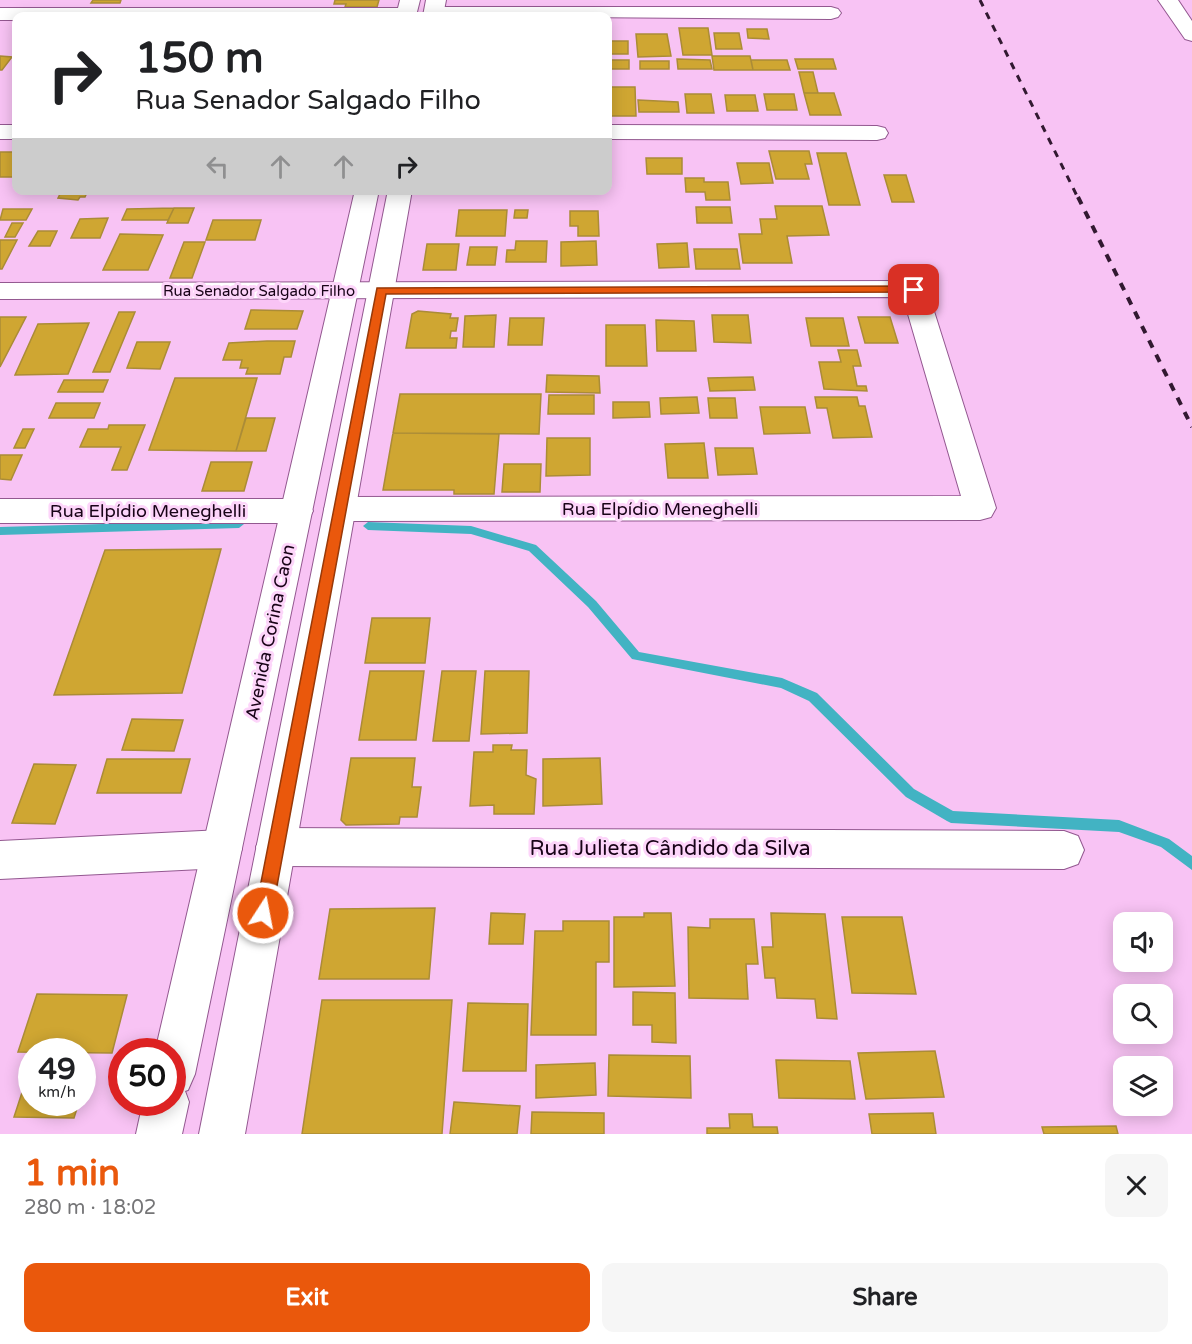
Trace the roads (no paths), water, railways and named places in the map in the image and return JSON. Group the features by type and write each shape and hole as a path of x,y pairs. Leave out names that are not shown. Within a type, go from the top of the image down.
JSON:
{"street":[{"path":"1168,0 1192,35"},
{"path":"204,12 407,10"},
{"path":"434,10 831,13"},
{"path":"612,132 877,133"},
{"name":"Avenida Corina Caon","path":"180,1038 367,195"},
{"path":"222,1134 399,195"},
{"name":"Rua Senador Salgado Filho","path":"0,291 914,290 980,508"},
{"name":"Rua Elpídio Meneghelli","path":"340,509 980,508"},
{"name":"Rua Elpídio Meneghelli","path":"0,511 297,510"},
{"name":"Rua Julieta Cândido da Silva","path":"276,847 1064,850"},
{"path":"0,860 222,849"},
{"path":"159,1134 163,1116"}],"waterway":[{"path":"0,531 239,524"},
{"path":"368,526 471,530 532,548 592,604 636,656 782,683 813,697 910,793 951,817 1119,826 1165,843 1192,864"}],"railway":[{"path":"980,0 1078,198"},
{"path":"1078,197 1192,427"}]}
